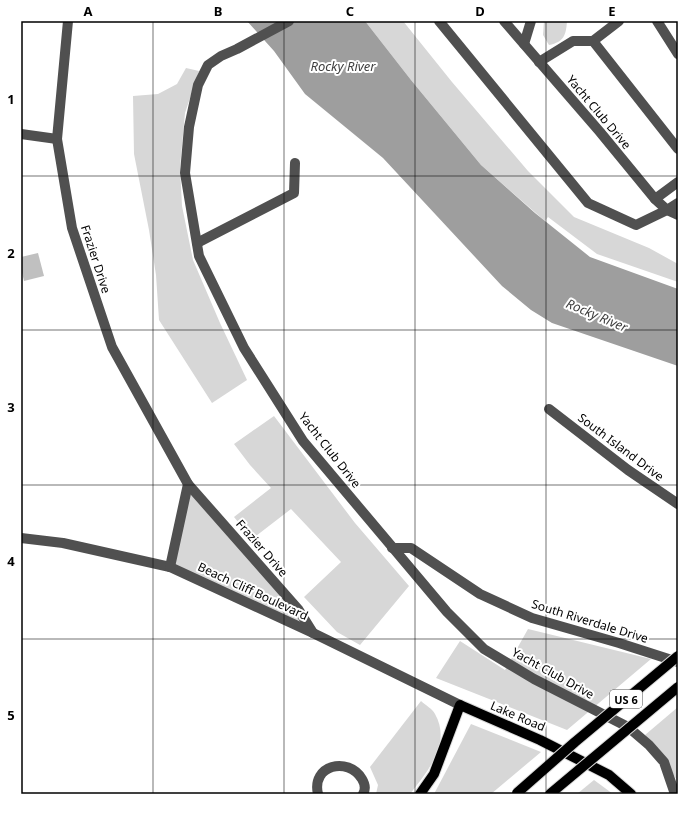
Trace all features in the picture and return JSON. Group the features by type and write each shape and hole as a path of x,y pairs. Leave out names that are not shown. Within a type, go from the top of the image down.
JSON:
{"main road":[{"name":"US 6","path":"517,794 575,742 678,656"},
{"name":"US 6","path":"550,794 678,687"},
{"path":"420,794 434,774 460,705"},
{"name":"Lake Road","path":"460,705 540,740 609,776 631,794"}],"street":[{"name":"Frazier Drive","path":"68,21 57,140 72,228 112,347 188,484 298,609 312,632"},
{"name":"Yacht Club Drive","path":"289,21 221,56 208,65 198,85 189,127 185,173 199,256 244,348 303,441 447,612 484,649 534,679 628,727 649,745 664,762 675,794"},
{"path":"438,21 588,203 636,225 678,203"},
{"name":"Yacht Club Drive","path":"504,21 600,132 655,199 667,210 678,215"},
{"path":"524,44 531,21"},
{"path":"539,62 573,41 593,41 619,21"},
{"path":"657,21 678,54"},
{"path":"593,41 678,149"},
{"path":"21,134 57,140"},
{"path":"197,243 294,193 295,163"},
{"path":"655,199 678,182"},
{"name":"South Island Drive","path":"549,409 628,470 678,504"},
{"path":"170,567 188,484"},
{"name":"Beach Cliff Boulevard","path":"21,538 63,543 170,567 312,632 460,705"},
{"name":"South Riverdale Drive","path":"392,548 411,548 480,594 532,618 678,662"},
{"path":"318,794 316,787 319,776 326,769 335,766 345,766 354,769 365,784 365,791 363,794"}],"shaded area":[{"path":"365,21 403,21 452,82 528,171 574,217 649,248 678,264 678,282 597,254 548,217 545,221 481,165"},
{"path":"544,21 567,21 565,34 561,40 549,45 543,35"},
{"path":"186,68 199,71 185,113 180,167 182,206 193,260 220,323 247,380 212,403 159,320 156,275 134,154 133,96 158,94 177,84"},
{"path":"274,416 355,523 409,586 360,645 337,632 304,597 341,562 291,509 252,539 234,517 271,488 250,465 234,444"},
{"path":"188,484 313,633 170,567"},
{"path":"528,629 651,659 567,730 436,678 460,641 505,670"},
{"path":"421,701 434,712 440,725 441,736 435,757 430,767 410,794 376,794 378,785 370,767"},
{"path":"678,707 678,782 656,747 645,735"},
{"path":"471,724 541,752 491,794 434,794"},
{"path":"594,780 613,794 577,794"}],"water":[{"name":"Rocky River","path":"247,21 365,21 481,165 535,213 590,257 678,289 678,366 552,323 531,310 502,286 383,158 305,94 274,51"}],"building":[{"path":"38,253 44,276 24,281 21,268 21,257"}]}
